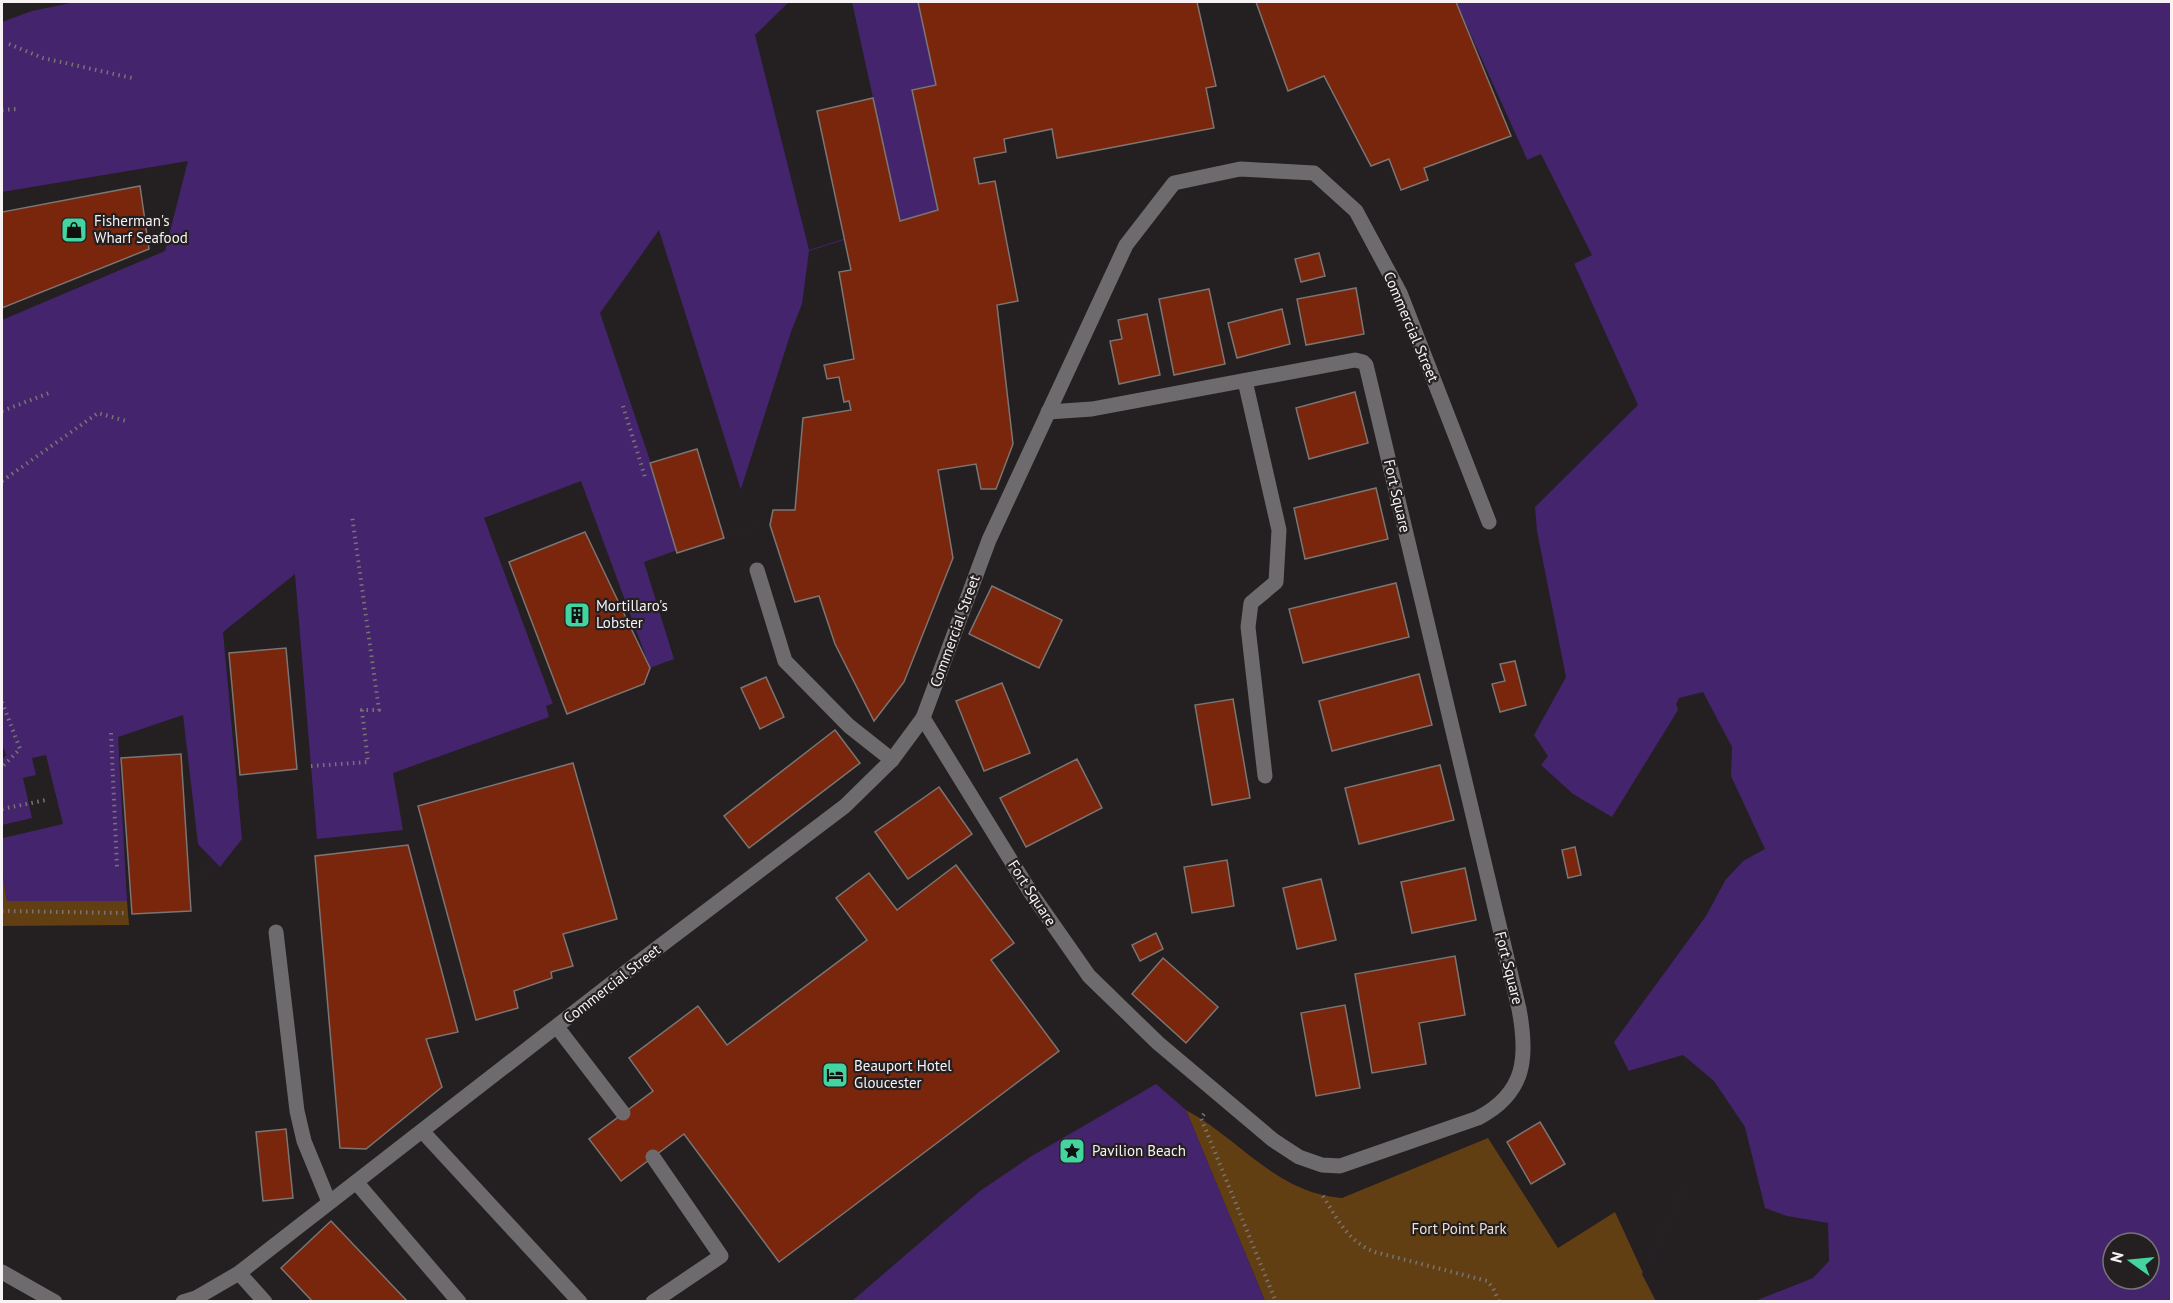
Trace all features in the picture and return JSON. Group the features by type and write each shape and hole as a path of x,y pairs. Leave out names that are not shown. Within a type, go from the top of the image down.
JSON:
{"street":[{"name":"Commercial Street","path":"183,1302 239,1273 845,806 892,760 923,718 989,540 1126,245 1174,183 1240,169 1314,173 1356,211 1400,293 1489,522"},
{"name":"Fort Square","path":"923,718 1031,893 1089,976 1158,1043 1288,1151 1322,1165 1340,1166 1478,1118 1493,1111 1512,1090 1524,1062 1525,1049 1519,1009 1366,365 1355,360 1092,409 1048,412"},
{"path":"1245,381 1279,530 1276,582 1251,603 1248,627 1265,776"},
{"path":"757,570 785,661 849,726 892,760"},
{"path":"276,932 297,1111 304,1141 329,1202"},
{"path":"557,1027 623,1113"},
{"path":"423,1132 580,1302"},
{"path":"653,1157 721,1256 653,1302"},
{"path":"356,1182 459,1302"},
{"path":"2,1272 56,1302"},
{"path":"239,1273 265,1302"}],"path":[{"path":"2,40 43,58 132,78"},
{"path":"9,44 34,54"},
{"path":"2,110 16,109"},
{"path":"2,411 52,392"},
{"path":"623,405 645,477"},
{"path":"2,481 98,413 126,421"},
{"path":"311,766 368,762 362,710 380,710 352,516"},
{"path":"2,702 20,748 2,767"},
{"path":"111,733 117,867"},
{"path":"2,809 46,800"},
{"path":"2,910 125,913"},
{"path":"1219,1094 1201,1118 1276,1302"},
{"path":"1323,1196 1346,1233 1359,1245 1375,1252 1487,1281 1493,1287 1499,1302"}],"green space":[{"path":"2,870 7,901 127,901 129,925 2,926"},
{"name":"Fort Point Park","path":"1186,1110 1206,1122 1278,1176 1319,1194 1342,1198 1488,1138 1558,1248 1615,1212 1656,1301 1265,1301"}],"shaded area":[{"path":"2,2 1018,2 1029,45 932,66 936,85 912,90 938,210 809,251 802,304 740,492 753,528 644,562 674,659 546,706 549,717 393,773 403,830 317,839 242,839 220,867 127,901 7,901 2,870 2,760 6,755 2,744"},
{"path":"1456,2 2171,2 2171,1301 1656,1301 1642,1274 1684,1188 1682,1175 1614,1042 1706,916 1726,879 1743,861 1711,744 1696,712 1678,710 1612,817 1573,794 1541,765 1548,756 1534,735 1566,677 1537,531 1535,507 1638,405"},
{"name":"Pavilion Beach","path":"1156,1084 1186,1110 1265,1301 852,1301 980,1191 1030,1157"}],"pier":[{"path":"2,2 75,2 32,11 2,22"},
{"path":"789,2 852,2 900,221 809,250 755,35"},
{"path":"1541,154 1592,255 1574,264 1527,160"},
{"name":"Fisherman's Wharf Seafood","path":"188,161 165,251 2,320 2,192"},
{"path":"659,230 753,528 680,549 600,313"},
{"name":"Mortillaro's Lobster","path":"581,481 650,668 553,704 484,518"},
{"path":"295,574 317,839 242,839 223,632"},
{"path":"1703,692 1732,747 1731,776 1765,849 1743,861 1726,879 1723,877 1739,861 1695,787 1693,765 1707,744 1694,714 1679,713 1676,718 1678,709 1676,704 1679,698"},
{"path":"183,715 198,844 220,867 127,901 118,737"},
{"path":"46,755 63,824 3,838 2,825 32,818 23,778 36,775 32,758"},
{"path":"1683,1055 1714,1081 1745,1127 1765,1208 1787,1216 1828,1223 1829,1261 1813,1278 1755,1301 1656,1301 1642,1274 1684,1188 1636,1103 1628,1071"}],"building":[{"path":"918,2 1197,2 1216,86 1206,88 1214,128 1057,158 1052,129 1004,139 1006,152 974,158 979,184 995,181 1018,301 997,305 1013,444 996,489 981,489 976,464 938,470 953,558 904,682 874,721 835,644 819,596 795,602 770,525 773,510 795,510 803,418 851,410 849,401 844,402 839,377 827,379 824,365 854,359 839,272 851,270 817,111 873,98 900,221 938,210 912,90 936,85"},
{"path":"1256,2 1456,2 1511,136 1424,168 1428,180 1401,190 1389,159 1371,166 1324,76 1288,91"},
{"name":"Fisherman's Wharf Seafood","path":"140,186 149,249 2,308 2,212"},
{"path":"1319,253 1325,276 1301,282 1295,259"},
{"path":"1356,288 1364,334 1306,345 1297,299"},
{"path":"1209,289 1225,364 1174,375 1159,299"},
{"path":"1282,309 1290,344 1237,358 1228,323"},
{"path":"1147,314 1160,375 1119,384 1110,341 1122,339 1118,320"},
{"path":"1355,392 1368,443 1309,459 1296,408"},
{"path":"697,449 724,538 677,553 650,463"},
{"path":"1376,488 1388,539 1305,559 1294,508"},
{"name":"Mortillaro's Lobster","path":"585,532 650,668 644,684 567,714 509,562"},
{"path":"1396,583 1409,637 1303,663 1289,609"},
{"path":"992,586 1062,620 1039,668 969,634"},
{"path":"286,648 297,769 240,775 229,653"},
{"path":"1515,661 1526,705 1500,712 1492,684 1505,681 1500,664"},
{"path":"1419,674 1432,725 1332,751 1319,701"},
{"path":"766,677 784,717 760,729 741,688"},
{"path":"1002,683 1030,753 984,771 956,701"},
{"path":"1233,699 1250,798 1212,805 1195,705"},
{"path":"835,730 860,763 749,848 724,816"},
{"path":"181,754 191,911 132,914 121,758"},
{"path":"1077,759 1102,808 1026,847 1000,798"},
{"path":"573,763 617,919 563,934 573,966 551,972 552,978 514,991 518,1008 476,1020 418,806"},
{"path":"1440,765 1454,820 1359,844 1345,788"},
{"path":"939,787 972,834 908,879 875,832"},
{"path":"408,845 458,1032 426,1039 442,1087 366,1149 340,1148 315,856"},
{"path":"1575,847 1581,875 1568,878 1562,850"},
{"path":"1227,860 1234,906 1192,913 1184,867"},
{"name":"Beauport Hotel Gloucester","path":"956,865 1014,943 991,960 1059,1051 779,1262 684,1134 621,1181 589,1139 653,1091 629,1058 698,1006 727,1045 867,940 836,898 869,873 897,910"},
{"path":"1465,868 1476,920 1412,933 1401,882"},
{"path":"1321,879 1336,940 1297,949 1283,888"},
{"path":"1156,933 1163,949 1140,961 1132,945"},
{"path":"1455,956 1465,1015 1419,1023 1426,1064 1372,1073 1355,974"},
{"path":"1163,958 1218,1007 1186,1043 1132,994"},
{"path":"1345,1005 1360,1088 1316,1096 1301,1013"},
{"path":"1540,1122 1565,1164 1531,1184 1507,1142"},
{"path":"286,1129 293,1198 263,1201 256,1132"},
{"path":"331,1221 408,1302 313,1302 281,1268"}],"place":[{"name":"Fisherman's Wharf Seafood","path":"74,230"},
{"name":"Mortillaro's Lobster","path":"577,615"},
{"name":"Beauport Hotel Gloucester","path":"835,1075"},
{"name":"Pavilion Beach","path":"1072,1151"}]}
